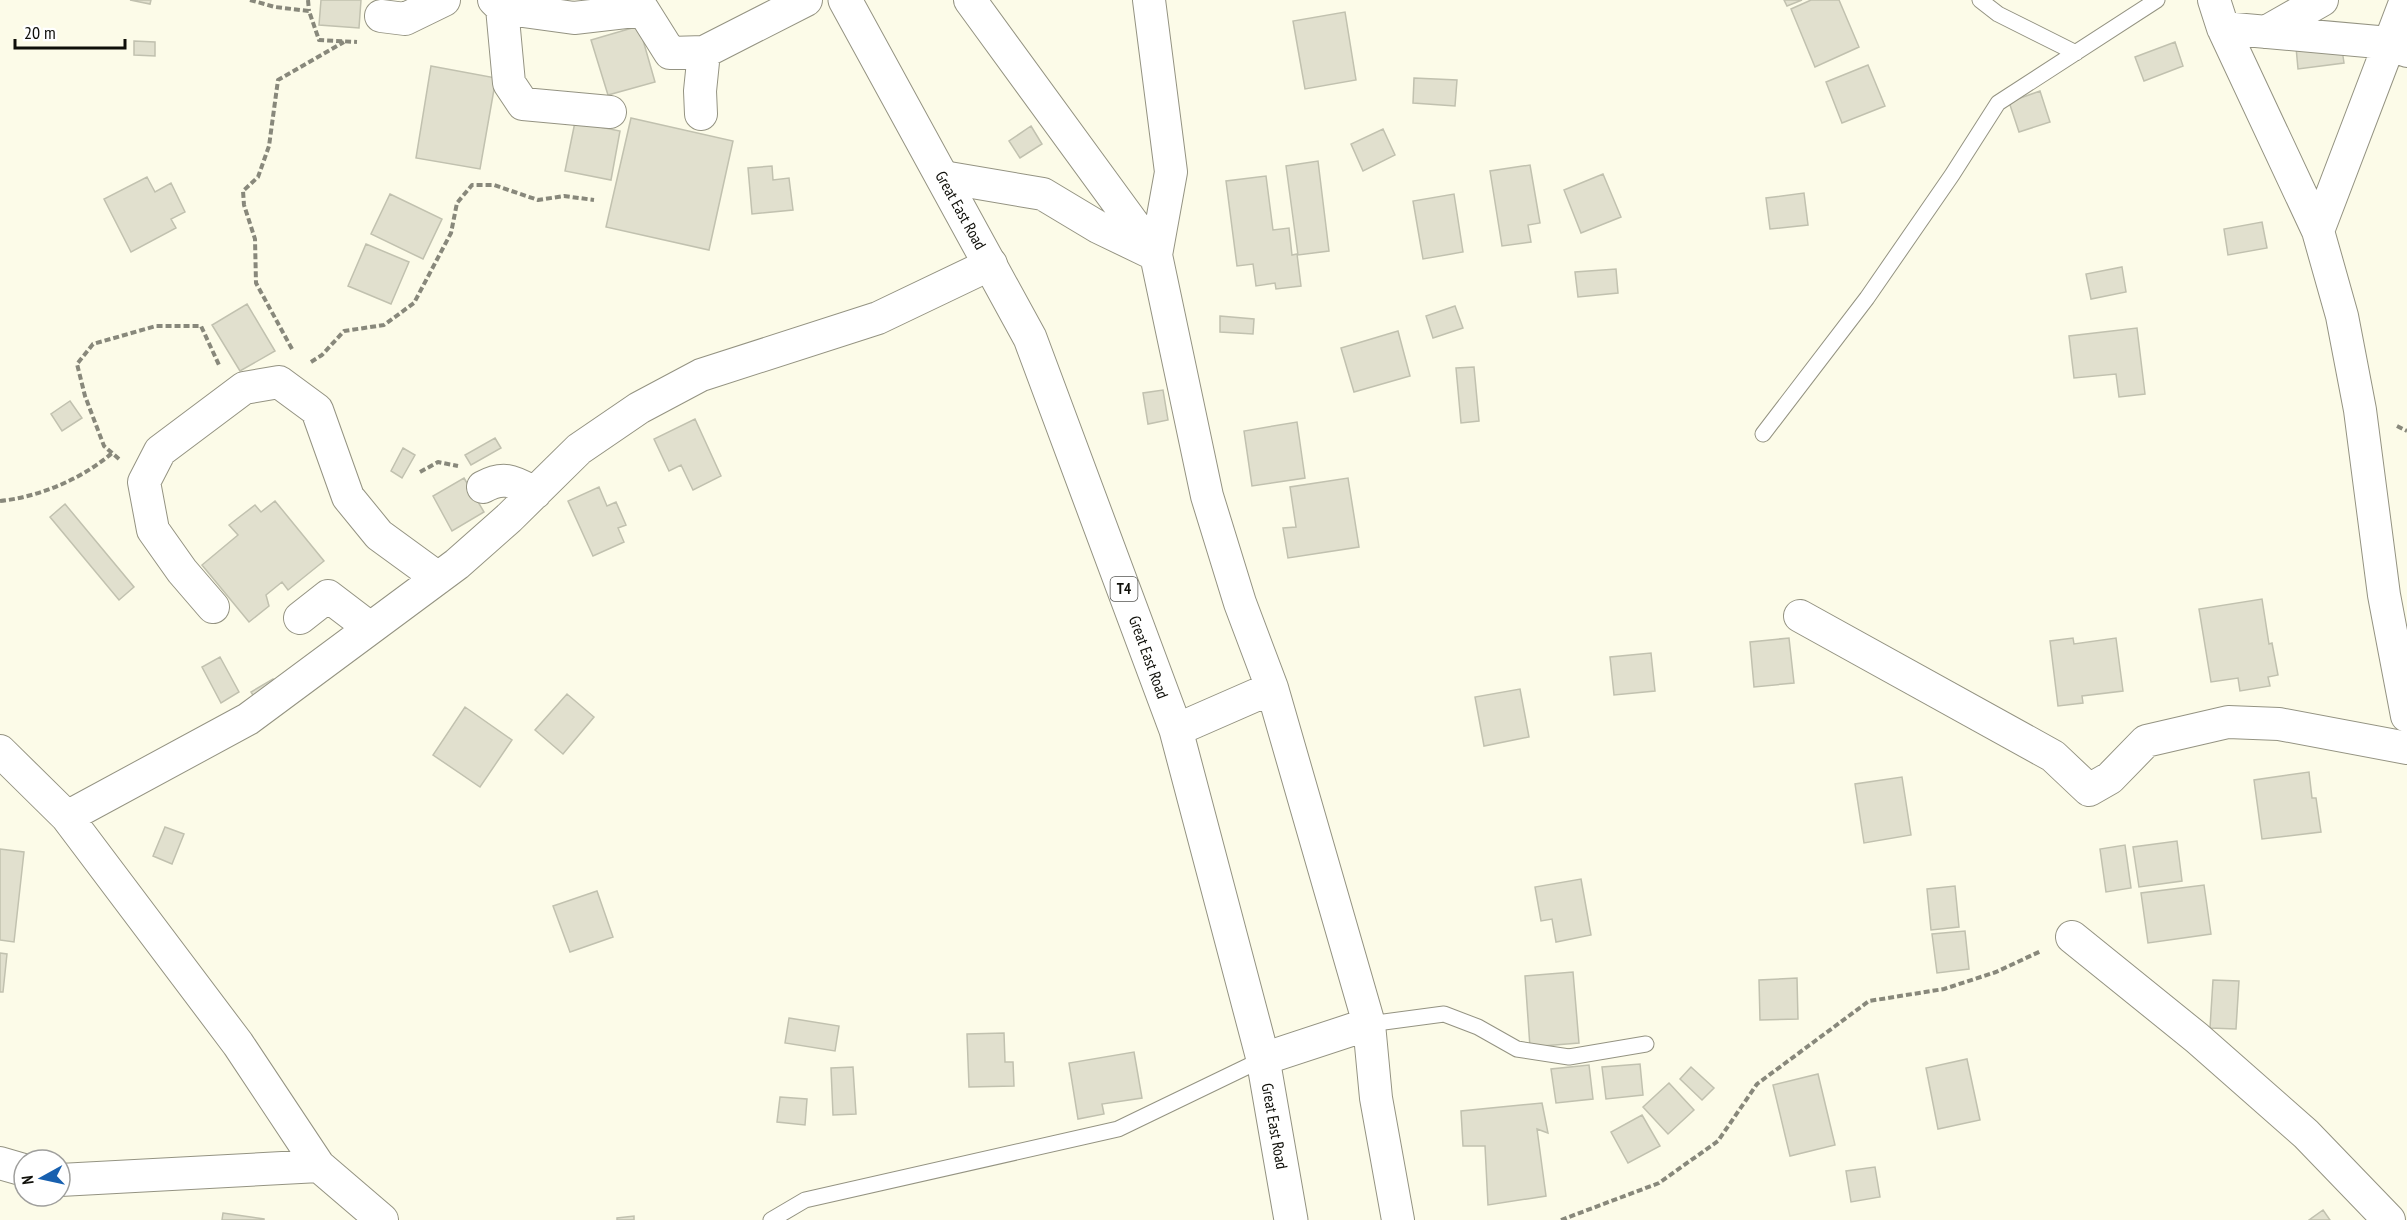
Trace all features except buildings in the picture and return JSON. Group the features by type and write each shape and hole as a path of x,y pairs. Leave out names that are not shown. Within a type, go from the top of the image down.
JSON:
{"highway":[{"name":"Great East Road","path":"845,0 992,264 1030,338 1176,730 1263,1059 1291,1220"}],"street":[{"path":"381,16 405,20 444,0"},
{"path":"610,112 524,104 510,83 498,4 574,18 643,10 670,53 704,52 806,0"},
{"path":"970,0 1156,255"},
{"path":"1149,0 1171,172 1156,255 1207,496 1240,603 1272,688 1368,1024 1376,1098 1398,1220"},
{"path":"2266,32 2322,0"},
{"path":"2318,231 2398,47 2406,0"},
{"path":"2219,14 2266,32 2398,47"},
{"path":"2219,14 2318,231 2342,316 2360,410 2384,595 2407,716"},
{"path":"701,114 700,92 704,52"},
{"path":"943,177 1043,194 1098,227 1156,255"},
{"path":"67,817 248,719 466,557 579,449 639,408 701,375 879,318 992,264"},
{"path":"213,607 182,571 153,530 144,482 160,451 243,388 291,375 317,410 348,497 379,535 438,578"},
{"path":"483,488 492,482 509,480 535,493"},
{"path":"300,618 328,596 370,628"},
{"path":"1800,616 2053,756 2089,790 2110,778 2146,741 2228,722 2279,724 2407,748"},
{"path":"1176,730 1272,688"},
{"path":"0,751 67,817 238,1044 319,1166 382,1220"},
{"path":"2072,937 2198,1038 2306,1134 2389,1220"},
{"path":"1263,1059 1368,1024"},
{"path":"72,1179 319,1166"}],"lane":[{"path":"1980,0 1998,14 2076,53"},
{"path":"1762,434 1867,298 1952,175 1998,103 2157,0"},
{"path":"1368,1024 1444,1014 1478,1027 1517,1048 1569,1057 1646,1044"},
{"path":"771,1220 805,1200 1118,1129 1263,1059"}],"path":[{"path":"250,0 275,7 309,11"},
{"path":"308,0 309,11 319,40 363,43 376,34 381,16"},
{"path":"344,42 278,80 269,146 258,177 243,191 243,205 255,239 256,283 291,375 322,355 344,331 384,325 414,303 451,233 457,202 472,185 494,185 538,200 564,196 594,200"},
{"path":"144,482 104,446 85,396 77,364 93,344 156,326 201,326 219,364 243,388"},
{"path":"0,501 25,499 96,467 112,453"},
{"path":"1561,1220 1659,1183 1710,1147 1718,1141 1757,1084 1869,1001 1944,989 1996,972 2072,937"}]}
